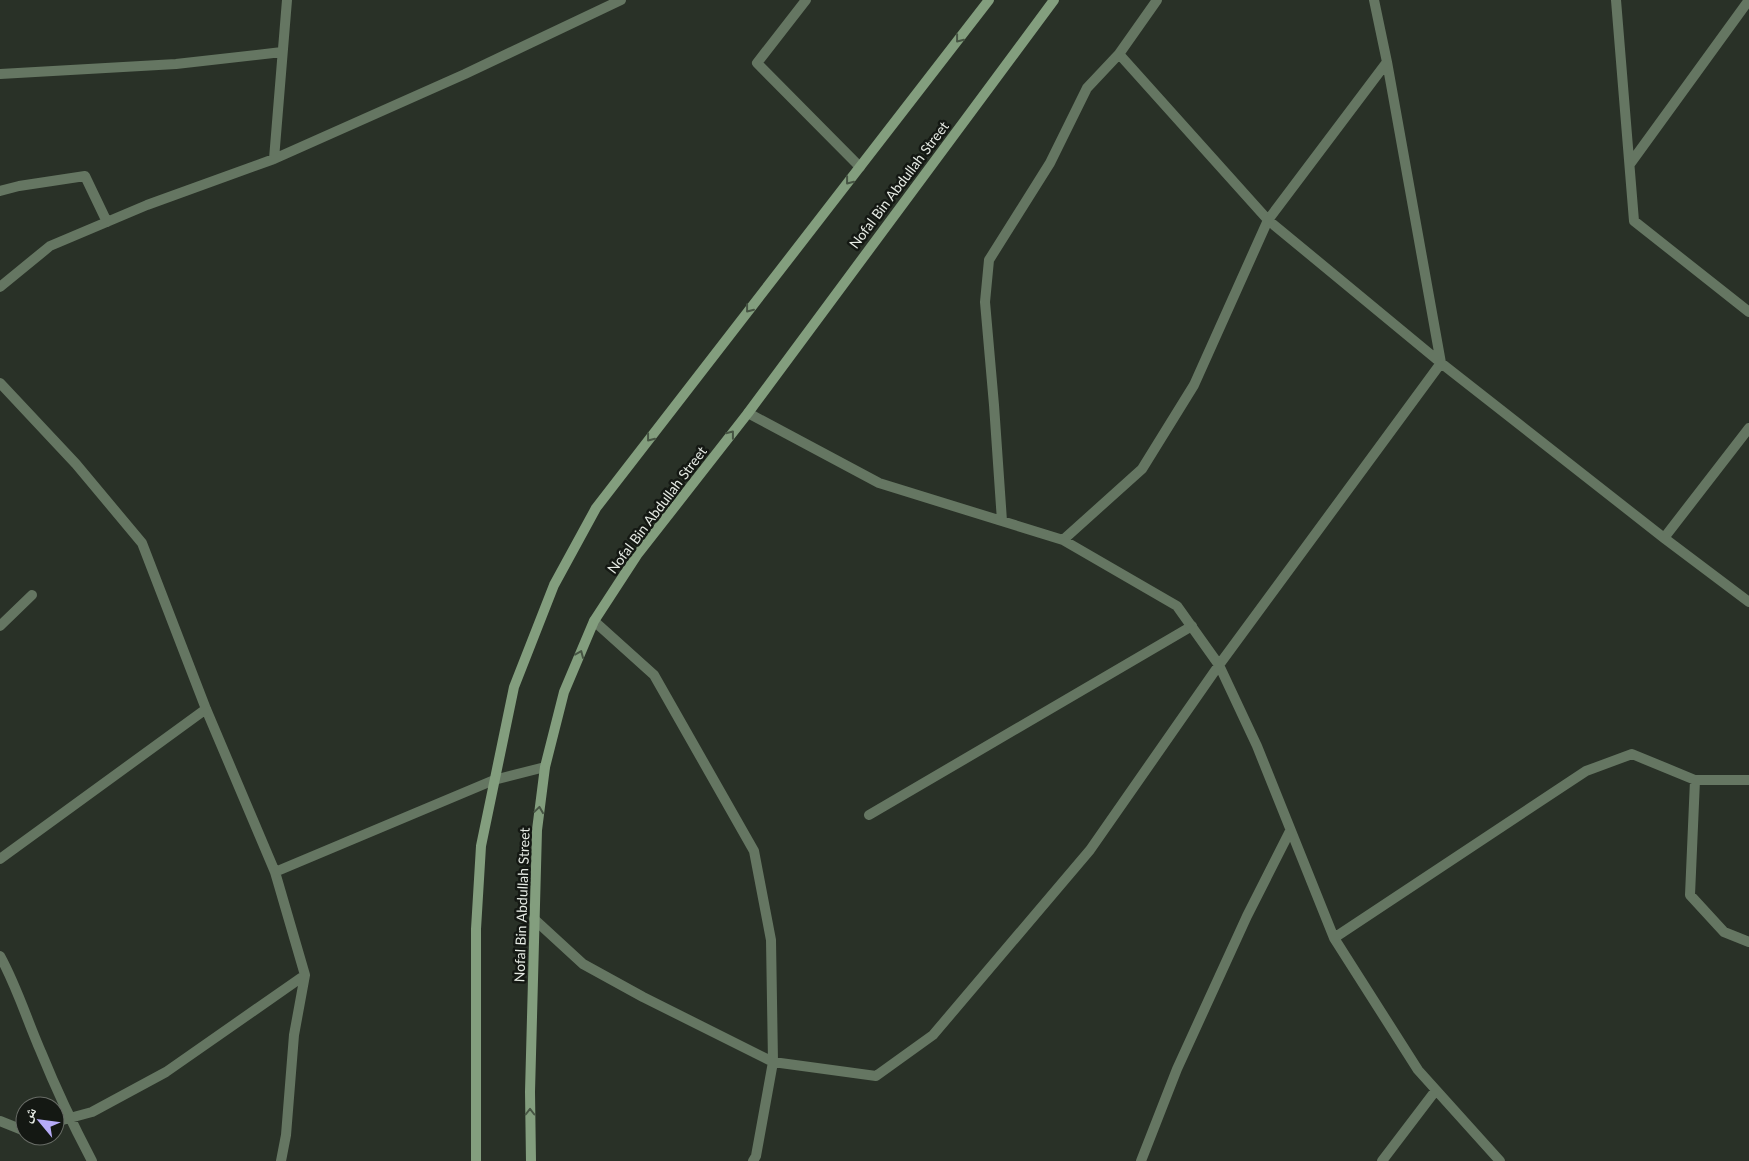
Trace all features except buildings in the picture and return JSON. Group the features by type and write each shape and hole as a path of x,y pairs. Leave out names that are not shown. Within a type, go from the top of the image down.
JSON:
{"main road":[{"path":"476,1161 476,929 481,846 514,687 554,585 596,508 989,0"},
{"name":"Nofal Bin Abdullah Street","path":"531,1161 530,1092 537,830 545,767 564,692 594,621 636,555 748,413 1054,0"}],"street":[{"path":"274,159 286,0"},
{"path":"0,287 50,246 107,222 274,159 464,74 621,0"},
{"path":"806,0 757,63 860,166"},
{"path":"1002,521 985,302 989,260 1050,163 1087,88 1119,54 1157,0"},
{"path":"534,918 583,964 643,997 772,1062 876,1076 933,1035 1090,850 1219,665 1441,363 1387,62 1374,0"},
{"path":"1616,0 1634,221 1749,312"},
{"path":"1630,164 1748,0"},
{"path":"0,74 176,64 282,52"},
{"path":"1119,54 1268,220 1441,363 1664,538 1749,602"},
{"path":"1063,540 1142,469 1194,385 1268,220 1387,62"},
{"path":"0,190 85,176 107,222"},
{"path":"0,383 76,464 142,544 206,709 275,872 305,975 294,1035 286,1135 281,1161"},
{"path":"748,413 879,483 1063,540 1177,606 1219,665 1257,746 1334,938 1418,1070 1500,1161"},
{"path":"1664,538 1749,428"},
{"path":"0,626 32,595"},
{"path":"594,621 654,675 754,851 771,940 772,1062 756,1156 753,1161"},
{"path":"869,815 1192,626"},
{"path":"0,859 206,709"},
{"path":"1334,938 1586,771 1632,754 1695,780 1749,780"},
{"path":"275,872 494,780 545,767"},
{"path":"1695,780 1690,895 1724,932 1749,942"},
{"path":"1141,1161 1177,1068 1247,916 1290,831"},
{"path":"0,956 13,979 40,1052 92,1161"},
{"path":"65,1119 92,1112 166,1072 305,975"},
{"path":"1382,1161 1436,1090"},
{"path":"0,1121 15,1127"}]}
